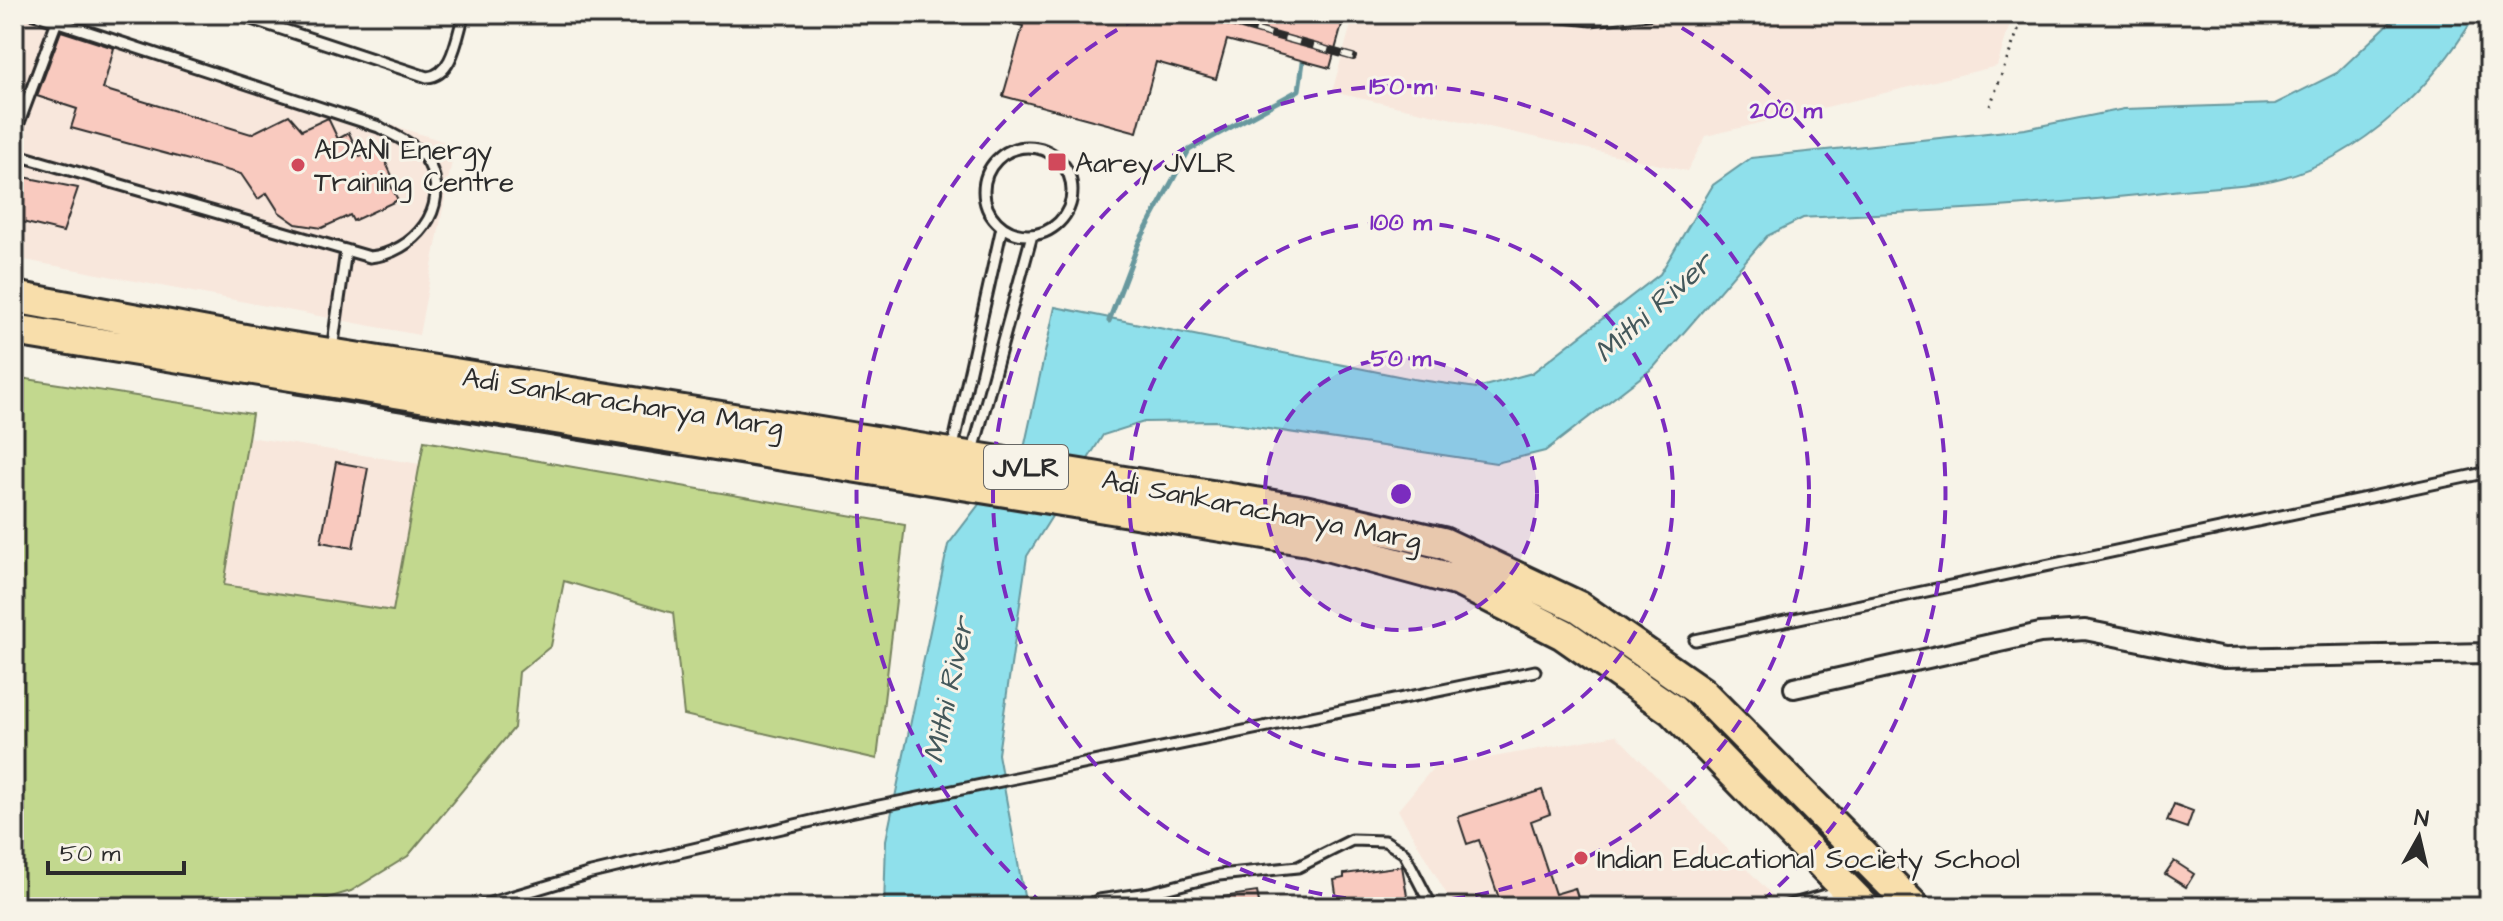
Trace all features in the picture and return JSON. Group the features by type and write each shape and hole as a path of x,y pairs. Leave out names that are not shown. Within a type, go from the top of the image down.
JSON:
{"main road":[{"name":"Adi Sankaracharya Marg","path":"14,297 331,354 1304,511 1443,543 1579,607 1701,692 1914,907"},
{"name":"Adi Sankaracharya Marg","path":"14,330 1308,540 1459,581 1563,634 1672,710 1855,898"}],"street":[{"path":"1794,688 2040,633 2085,630 2224,658 2489,653"}],"lane":[{"path":"14,154 370,257 392,255 416,239 434,202 428,162 412,145 379,127 34,14"},
{"path":"236,14 427,77 438,76 446,70 464,14"},
{"path":"1537,14 1591,20 1649,14"},
{"path":"14,136 57,21"},
{"path":"1035,148 1062,163 1072,193 1060,221 1032,235 1002,227 988,211 986,180 1004,155 1035,148"},
{"path":"961,456 1002,227"},
{"path":"961,456 1032,235"},
{"path":"331,354 346,250"},
{"path":"1695,640 2489,472"},
{"path":"477,907 591,873 850,812 1535,671"},
{"path":"1083,907 1099,900 1149,893 1219,875 1298,867 1352,840 1385,841 1404,853 1432,907"},
{"path":"1783,907 1855,898"}],"path":[{"path":"1990,106 2024,14"}],"shaded area":[{"path":"14,14 41,14 455,145 419,335 14,258"},
{"path":"1354,14 2013,14 1997,66 1706,136 1687,171 1332,92"},
{"path":"249,437 420,464 393,611 224,585"},
{"name":"Indian Educational Society School","path":"1616,735 1784,907 1454,907 1398,810 1433,768"}],"green space":[{"path":"14,377 252,414 224,585 393,611 424,441 905,525 877,759 684,715 673,613 564,581 551,646 519,672 514,728 408,856 351,891 298,907 14,907"}],"water":[{"name":"Mithi River","path":"2399,14 2476,14 2459,41 2418,91 2368,135 2341,153 2281,178 2241,185 2034,204 1803,218 1767,236 1654,367 1545,451 1496,463 1215,421 1144,422 1103,435 1027,556 998,754 1026,907 884,907 886,840 948,545 1025,444 1055,307 1413,379 1477,388 1532,373 1660,274 1713,185 1751,158 2025,129 2124,109 2275,104 2337,73"}],"building":[{"path":"997,14 1345,14 1330,68 1227,40 1216,79 1156,62 1137,132 1003,96 1023,26 996,19"},
{"name":"ADANI Energy Training Centre","path":"61,31 114,48 103,89 251,134 289,115 302,130 328,118 338,139 349,133 360,157 379,148 394,180 389,182 398,200 353,221 350,215 322,228 296,224 279,212 267,193 258,199 241,174 71,128 77,109 37,96"},
{"path":"14,175 78,188 63,232 14,220"},
{"path":"293,394 672,455 672,456"},
{"path":"336,462 368,468 353,548 321,542"},
{"path":"1542,790 1550,814 1531,821 1555,894 1575,888 1581,907 1502,907 1479,840 1467,844 1458,817"},
{"path":"2174,804 2193,811 2187,828 2167,821"},
{"path":"2174,861 2194,874 2186,887 2165,874"},
{"path":"1402,866 1409,907 1338,907 1334,880 1344,878 1344,874"},
{"path":"1257,892 1260,907 1216,907 1215,898"}],"waterway":[{"path":"1109,321 1139,242 1189,150 1299,90 1304,55"}],"railway":[{"path":"1198,14 1353,57"}],"place":[{"name":"Aarey JVLR","path":"1057,162"},
{"name":"ADANI Energy Training Centre","path":"298,165"},
{"name":"Indian Educational Society School","path":"1581,858"}]}
